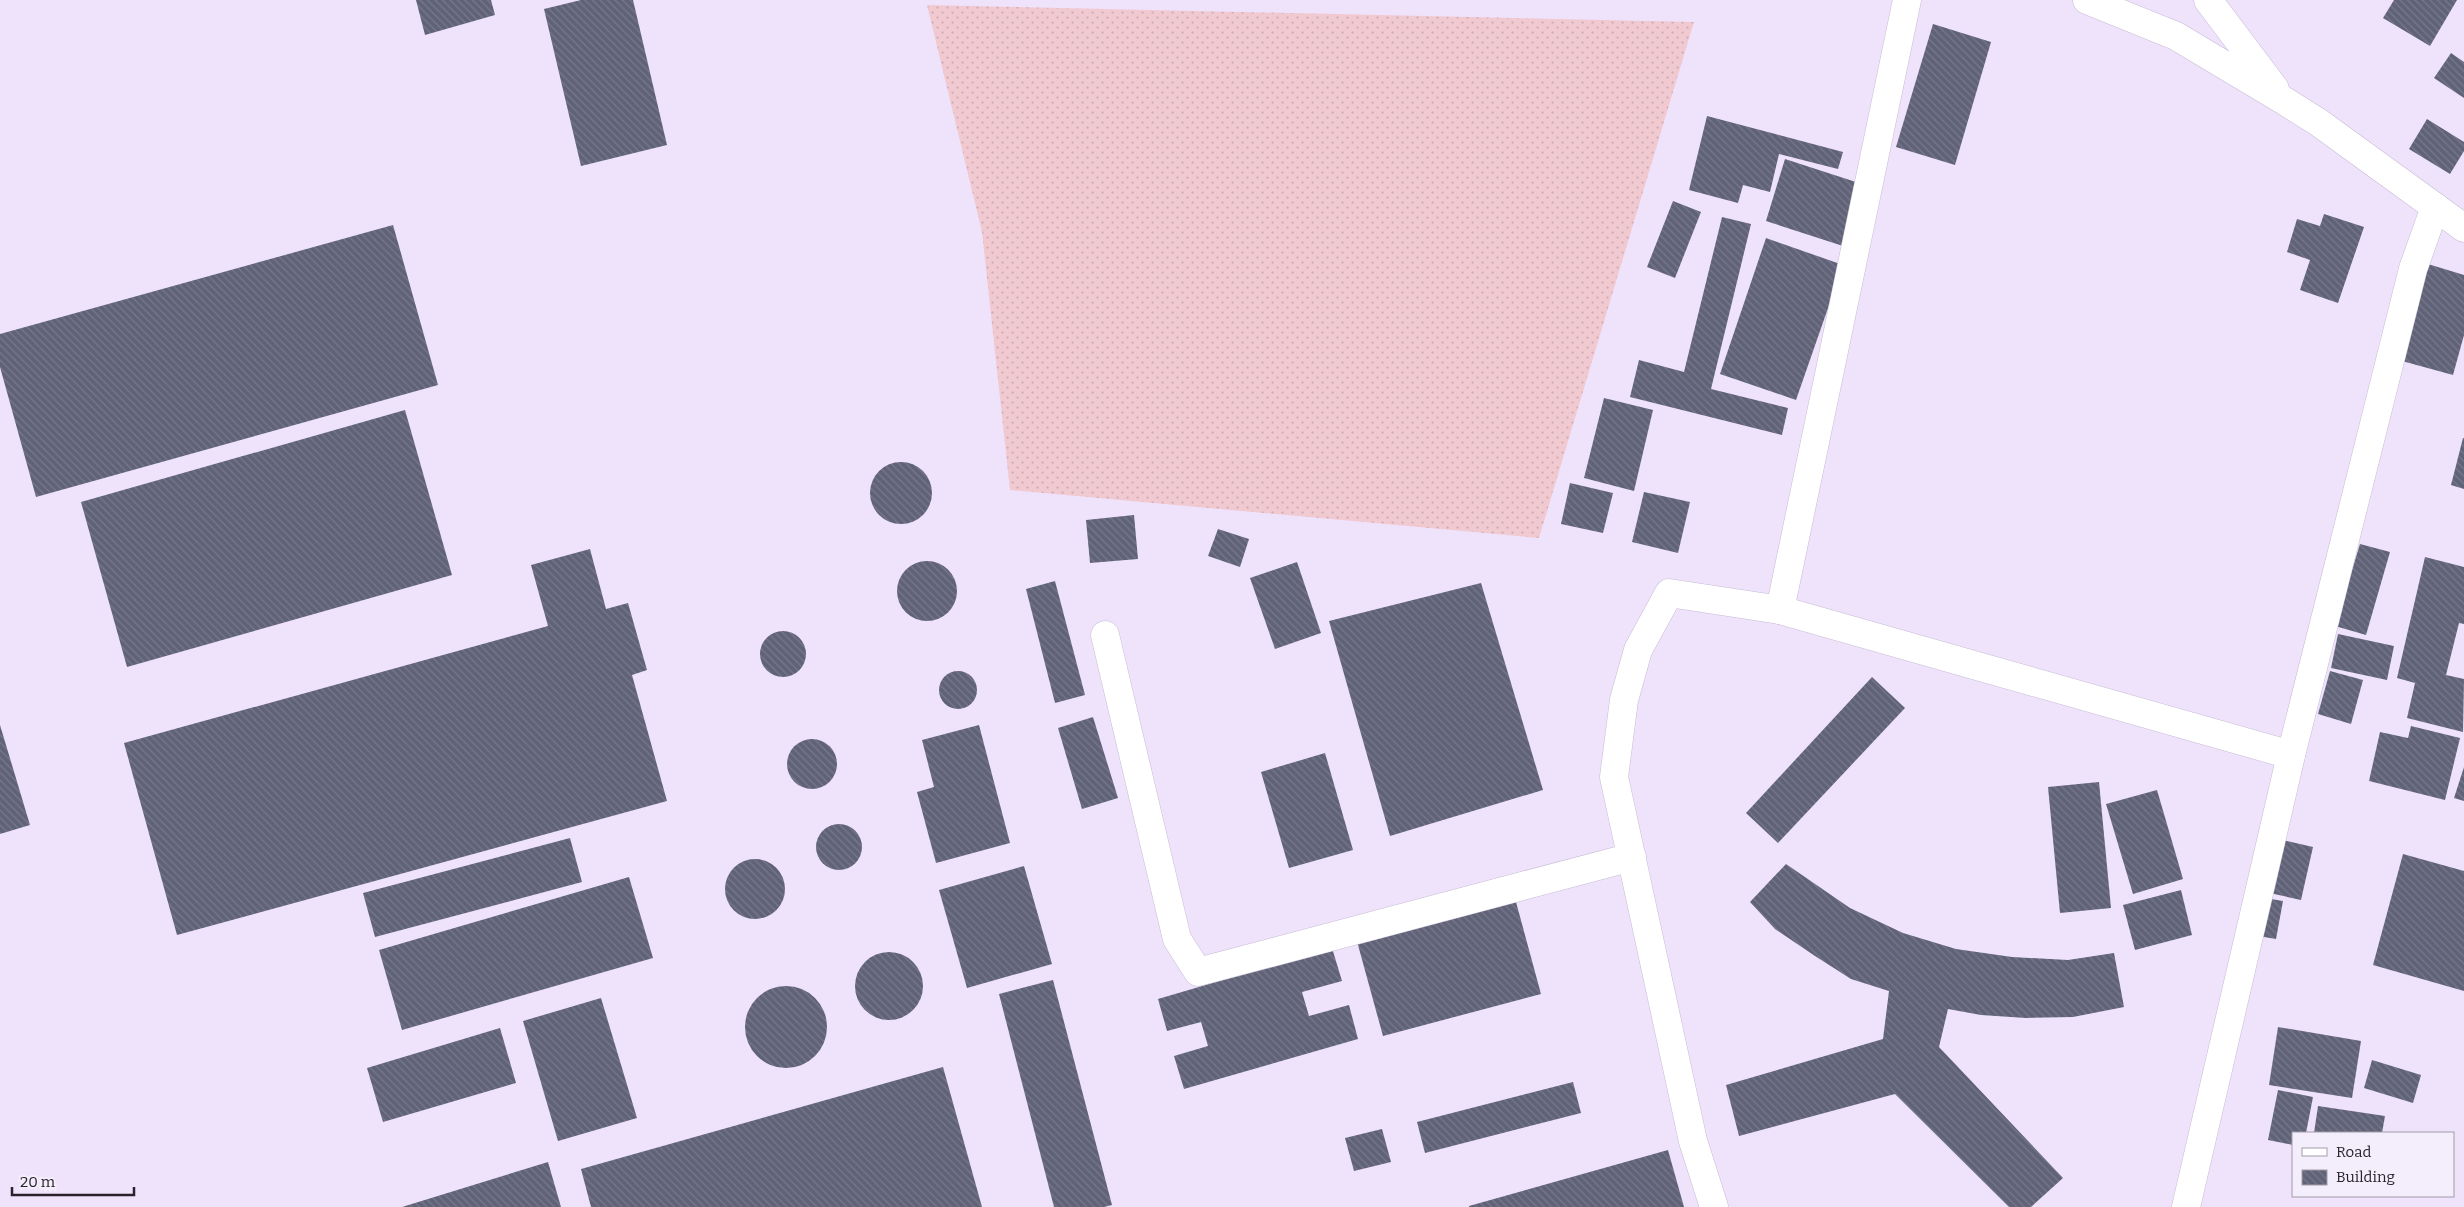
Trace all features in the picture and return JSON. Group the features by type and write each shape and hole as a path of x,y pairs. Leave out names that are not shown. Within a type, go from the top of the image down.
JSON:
{"lane":[{"path":"1780,610 1906,0"},
{"path":"2087,0 2176,36 2283,100 2318,122 2464,228"},
{"path":"2208,0 2283,100"},
{"path":"2186,1207 2291,755 2413,269 2435,207"},
{"path":"1714,1207 1693,1141 1614,777 1624,700 1638,650 1669,593 1780,610 2291,755"},
{"path":"1105,635 1177,939 1198,972 1632,857"}],"shaded area":[{"path":"0,0 2464,0 2464,1207 0,1207"},
{"path":"927,5 1694,22 1539,538 1010,490 982,232"}],"building":[{"path":"416,0 491,0 495,15 425,35"},
{"path":"581,0 633,0 667,145 581,166 544,9"},
{"path":"2394,0 2457,0 2430,46 2383,18"},
{"path":"1933,24 1991,42 1955,165 1896,147"},
{"path":"2451,53 2464,62 2464,98 2434,78"},
{"path":"1707,116 1843,152 1838,169 1779,154 1770,192 1743,185 1738,203 1689,190"},
{"path":"2427,119 2464,142 2464,151 2450,174 2409,149"},
{"path":"1785,159 1862,184 1843,246 1766,221"},
{"path":"1673,201 1701,212 1675,278 1647,267"},
{"path":"2324,214 2364,227 2338,303 2300,290 2310,260 2287,252 2297,219 2320,226"},
{"path":"1722,217 1751,224 1711,389 1788,408 1782,435 1630,397 1639,360 1684,372"},
{"path":"393,225 438,385 36,497 0,367 0,334"},
{"path":"1766,238 1843,265 1796,400 1720,374"},
{"path":"2428,264 2464,275 2464,335 2453,375 2402,361"},
{"path":"1604,398 1653,410 1634,491 1584,478"},
{"path":"405,410 452,575 127,667 81,502"},
{"path":"2464,438 2464,489 2451,485"},
{"path":"901,462 918,467 923,471 927,476 932,493 927,510 923,515 918,519 901,524 884,519 879,515 875,510 870,493 875,476 879,471 884,467"},
{"path":"1570,483 1613,493 1603,533 1561,524"},
{"path":"1644,492 1690,502 1678,553 1632,542"},
{"path":"1134,515 1138,559 1090,563 1086,520"},
{"path":"1218,529 1249,539 1240,567 1208,556"},
{"path":"2360,544 2390,552 2366,635 2335,626"},
{"path":"590,549 606,609 628,603 647,670 632,675 667,801 177,935 124,743 548,626 531,565"},
{"path":"2425,557 2464,567 2464,624 2459,623 2446,675 2464,679 2463,732 2407,718 2415,683 2397,678"},
{"path":"927,561 944,566 952,574 957,591 952,608 944,616 927,621 910,616 902,608 897,591 902,574 910,566"},
{"path":"1297,562 1321,633 1275,649 1250,578"},
{"path":"1055,581 1085,695 1055,703 1026,589"},
{"path":"1481,583 1543,790 1390,836 1329,621"},
{"path":"778,631 788,631 802,641 806,654 802,667 796,673 788,677 778,677 764,667 760,659 760,649 770,635"},
{"path":"2338,634 2394,646 2387,680 2331,668"},
{"path":"958,671 965,672 971,677 976,683 976,697 971,703 965,708 958,709 951,708 945,703 940,697 939,690 940,683 945,677 951,672"},
{"path":"2330,671 2363,680 2351,724 2318,714"},
{"path":"1872,677 1905,708 1778,843 1746,813"},
{"path":"1093,717 1118,798 1082,809 1058,728"},
{"path":"0,725 30,825 0,834"},
{"path":"979,725 1010,843 936,863 917,792 934,787 922,740"},
{"path":"2411,726 2460,738 2445,800 2369,781 2380,732 2408,738"},
{"path":"807,739 817,739 830,746 837,759 837,769 830,782 817,789 807,789 798,785 791,778 787,769 787,759 791,750 798,743"},
{"path":"1325,753 1353,850 1289,868 1261,772"},
{"path":"2464,767 2464,801 2454,798"},
{"path":"2099,782 2111,908 2060,913 2048,787"},
{"path":"2157,790 2183,879 2133,894 2106,804"},
{"path":"839,824 852,828 858,834 862,847 858,860 852,866 839,870 826,866 820,860 816,847 820,834 826,828"},
{"path":"570,838 582,882 375,937 363,893"},
{"path":"2278,839 2313,847 2301,900 2265,892"},
{"path":"2403,854 2464,871 2464,991 2373,965"},
{"path":"755,859 772,864 780,872 785,889 780,906 772,914 755,919 738,914 730,906 725,889 730,872 738,864"},
{"path":"1786,864 1850,908 1903,933 1956,949 2012,957 2068,960 2114,953 2124,1007 2073,1017 2026,1018 1981,1015 1948,1009 1939,1047 2063,1178 2031,1207 2009,1207 1895,1094 1739,1136 1726,1085 1883,1039 1889,991 1851,979 1815,956 1775,929 1750,902"},
{"path":"1024,866 1052,964 967,988 939,890"},
{"path":"629,877 653,958 402,1030 379,950"},
{"path":"2181,890 2192,935 2135,950 2123,905"},
{"path":"1513,891 1541,994 1383,1036 1355,934"},
{"path":"2265,898 2283,901 2276,939 2258,936"},
{"path":"1332,948 1342,981 1302,992 1309,1016 1349,1005 1358,1039 1184,1089 1174,1056 1208,1046 1201,1022 1167,1031 1158,999"},
{"path":"889,952 902,955 913,962 920,973 923,986 920,999 913,1010 902,1017 889,1020 876,1017 865,1010 858,999 855,986 858,973 865,962 876,955"},
{"path":"1053,980 1112,1205 1104,1207 1054,1207 999,994"},
{"path":"778,986 794,986 809,993 820,1004 827,1019 824,1043 815,1056 794,1068 778,1068 763,1061 752,1050 745,1035 745,1019 752,1004 763,993"},
{"path":"601,998 637,1118 558,1141 523,1021"},
{"path":"2278,1027 2361,1041 2352,1098 2269,1085"},
{"path":"500,1028 516,1083 383,1122 367,1068"},
{"path":"2372,1060 2421,1075 2413,1103 2364,1088"},
{"path":"943,1067 982,1207 591,1207 581,1169"},
{"path":"1573,1082 1581,1113 1425,1153 1417,1122"},
{"path":"2278,1090 2313,1097 2306,1132 2292,1132 2292,1145 2268,1140"},
{"path":"2318,1106 2385,1116 2382,1132 2314,1132"},
{"path":"1382,1129 1391,1162 1354,1171 1345,1138"},
{"path":"1668,1150 1684,1207 1469,1207 1469,1206"},
{"path":"548,1162 561,1207 402,1207"}]}
